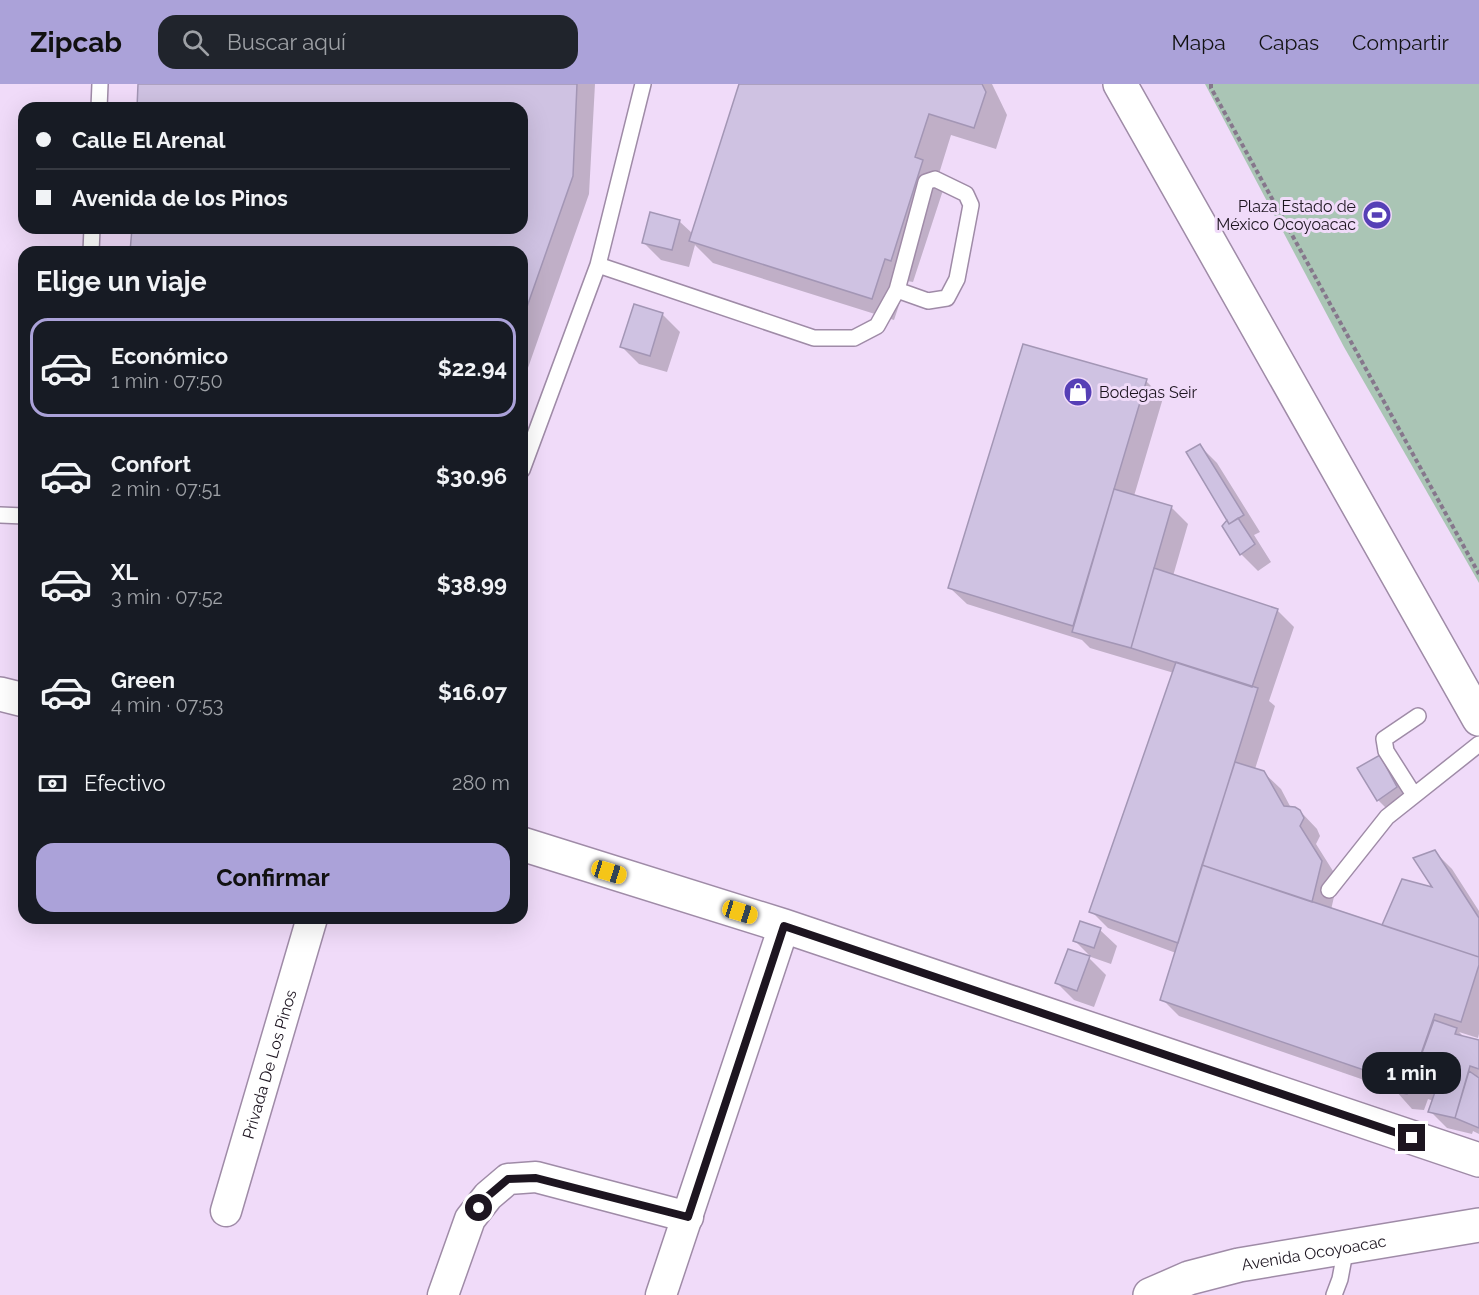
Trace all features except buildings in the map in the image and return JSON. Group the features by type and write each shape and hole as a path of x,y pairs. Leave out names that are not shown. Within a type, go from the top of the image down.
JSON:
{"street":[{"path":"1120,84 1479,719"},
{"path":"0,694 18,698"},
{"path":"528,846 784,926 1479,1161"},
{"name":"Privada De Los Pinos","path":"226,1211 310,924"},
{"path":"661,1295 784,926"},
{"path":"443,1295 470,1219 488,1196 508,1179 536,1178 688,1217"},
{"name":"Avenida Ocoyoacac","path":"1150,1295 1189,1278 1239,1265 1479,1226"}],"lane":[{"path":"99,102 100,84"},
{"path":"528,454 597,265 643,84"},
{"path":"597,265 814,338 854,338 877,326 897,290 926,182 935,179 966,194 971,205 957,279 947,298 928,301 897,290"},
{"path":"0,515 18,516"},
{"path":"1414,795 1386,751 1384,739 1418,716"},
{"path":"1329,890 1387,817 1479,744"},
{"path":"1334,1295 1340,1279 1346,1247"}],"path":[{"path":"1211,84 1211,88 1479,574"}],"green space":[{"name":"Plaza Estado de México Ocoyoacac","path":"1205,84 1479,84 1479,583 1344,347"}],"place":[{"name":"Plaza Estado de México Ocoyoacac","path":"1377,215"},
{"name":"Bodegas Seir","path":"1078,392"}],"route":[{"path":"479,1208 488,1196 508,1179 536,1178 688,1217 784,926 1412,1138"}]}
